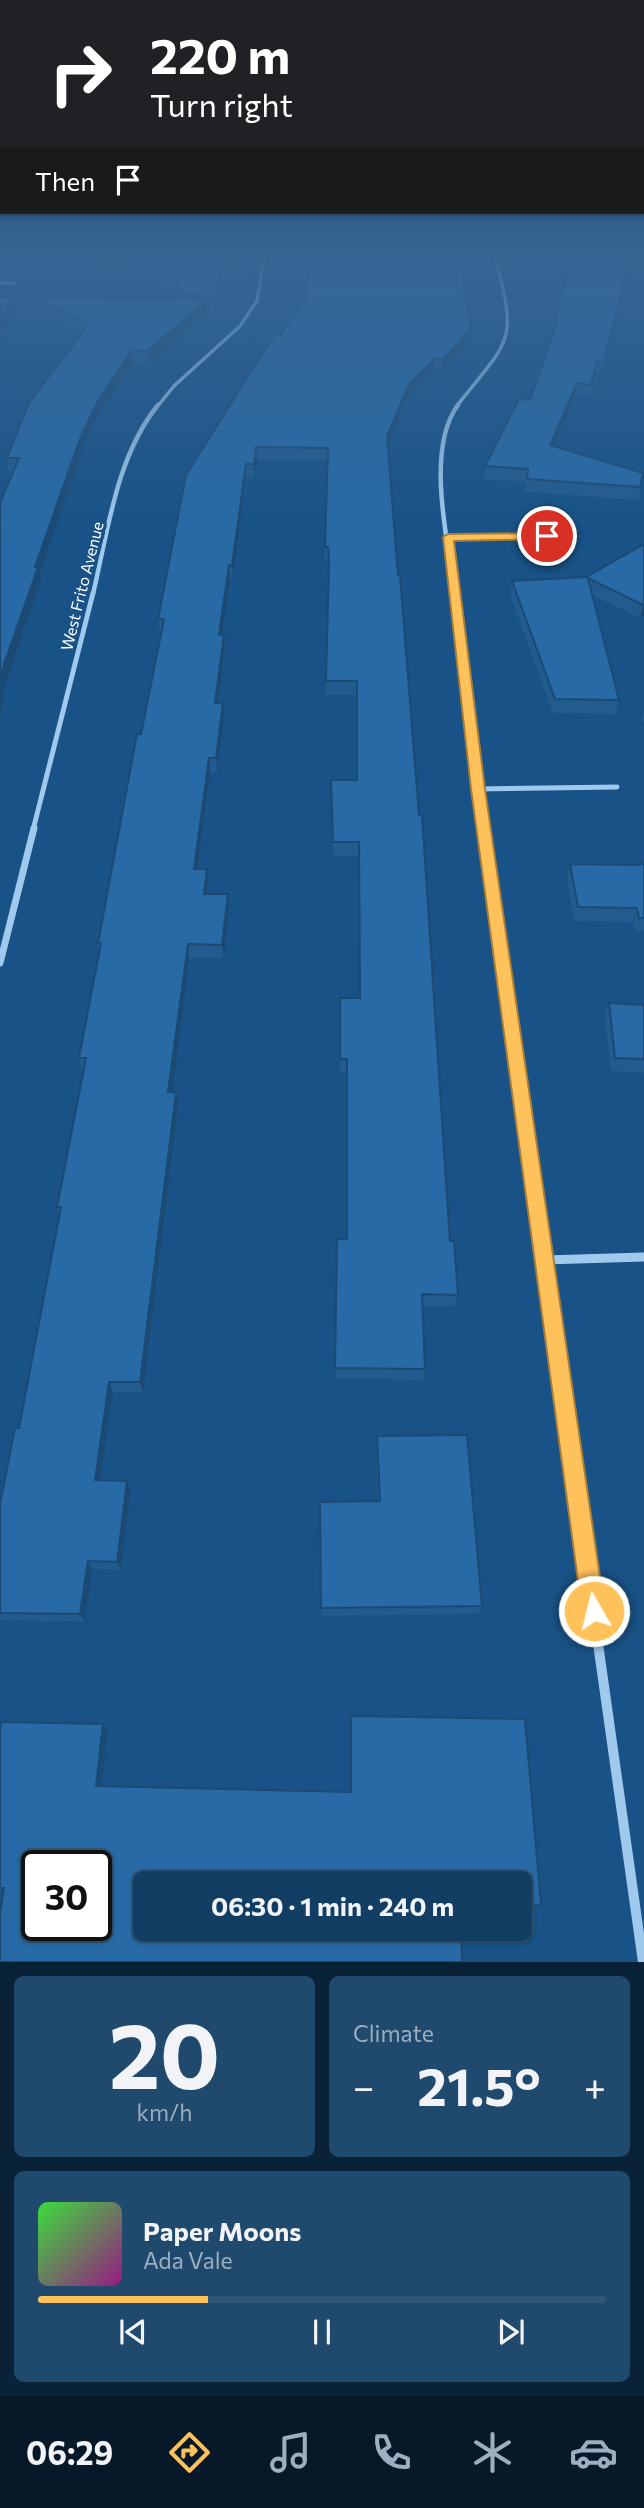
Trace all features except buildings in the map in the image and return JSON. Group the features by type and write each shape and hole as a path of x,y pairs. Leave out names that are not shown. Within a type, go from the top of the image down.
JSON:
{"street":[{"name":"West Frito Avenue","path":"0,963 127,457 143,424 174,386 215,349"},
{"path":"502,349 448,421 439,446 441,481 478,789 643,1962"},
{"path":"448,537 569,536"},
{"path":"478,789 617,787"},
{"path":"544,1261 644,1257"}],"route":[{"path":"547,536 448,537 478,789 594,1611"}]}
